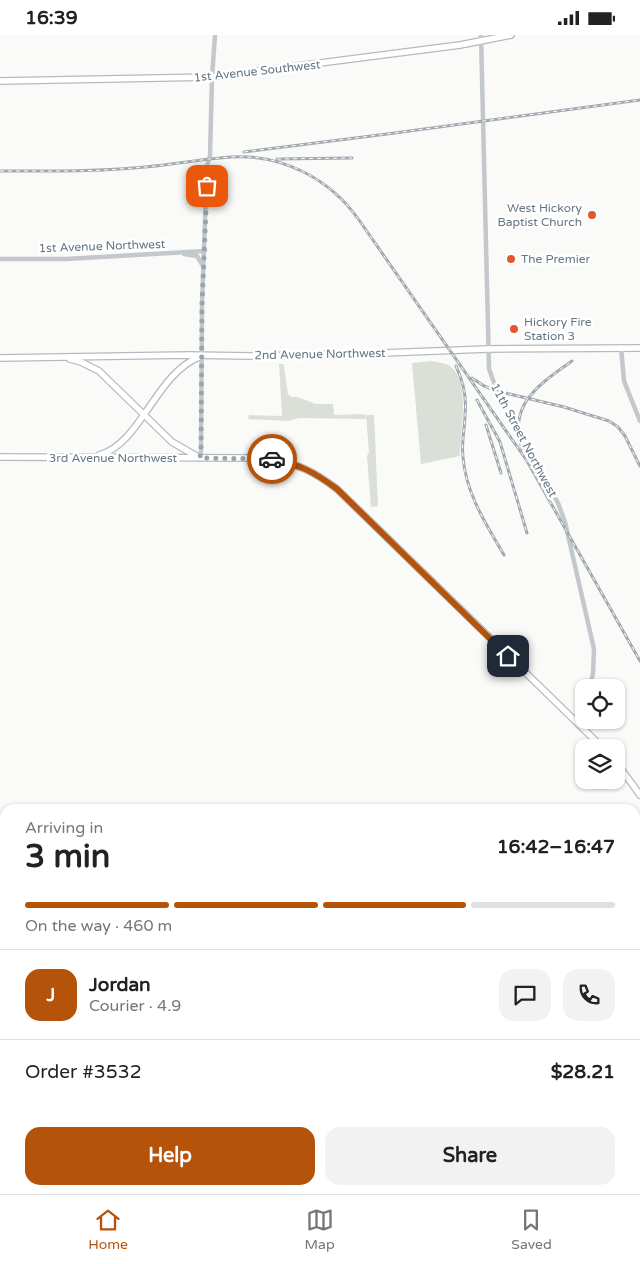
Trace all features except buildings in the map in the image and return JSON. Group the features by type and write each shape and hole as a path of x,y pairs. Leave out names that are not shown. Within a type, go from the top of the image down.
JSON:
{"main road":[{"name":"1st Avenue Southwest","path":"0,81 212,77 291,68 511,35"},
{"name":"2nd Avenue Northwest","path":"0,358 640,348"},
{"path":"90,457 109,452 117,447 174,373 188,362 202,356"},
{"path":"64,358 81,362 98,371 172,442 200,458"},
{"name":"3rd Avenue Northwest","path":"0,457 266,458 311,471 337,489 575,721"},
{"name":"3rd Avenue Northwest","path":"583,729 594,739"},
{"path":"625,774 639,793"}],"street":[{"path":"200,458 207,166 210,150 215,35"},
{"name":"11th Street Northwest","path":"482,38 489,369 497,391 558,503 565,522 594,649 592,679"},
{"name":"1st Avenue Northwest","path":"0,259 66,259 205,251"},
{"path":"176,253 198,256 204,267"},
{"path":"621,347 624,381 640,421"}],"shaded area":[{"path":"432,361 448,365 455,372 460,382 463,421 460,456 421,464 412,363"},
{"path":"279,364 283,364 288,394 291,397 297,397 316,404 333,404 334,415 365,414 366,419 299,418 288,421 248,419 249,415 282,416"},
{"path":"366,415 374,415 378,506 371,507 367,456 369,452"}],"railway":[{"path":"244,152 640,100"},
{"path":"0,171 116,169 220,158 251,157 287,165 320,181 334,192 359,220 527,461 640,661"},
{"path":"277,159 352,158"},
{"path":"522,449 519,419 523,407 538,387 572,361"},
{"path":"456,366 465,396 463,451 468,484 490,532 504,555"},
{"path":"472,378 484,386 497,391 564,407 609,421 618,427 625,436 640,466"},
{"path":"477,400 500,442 527,533"},
{"path":"486,425 501,473"}],"way so far":[{"path":"207,186 201,342 203,364 200,458 272,459"}],"place":[{"name":"West Hickory Baptist Church","path":"592,215"},
{"name":"The Premier","path":"511,259"},
{"name":"Hickory Fire Station 3","path":"514,329"}],"route":[{"path":"272,459 300,466 311,471 337,489 508,656"}]}
